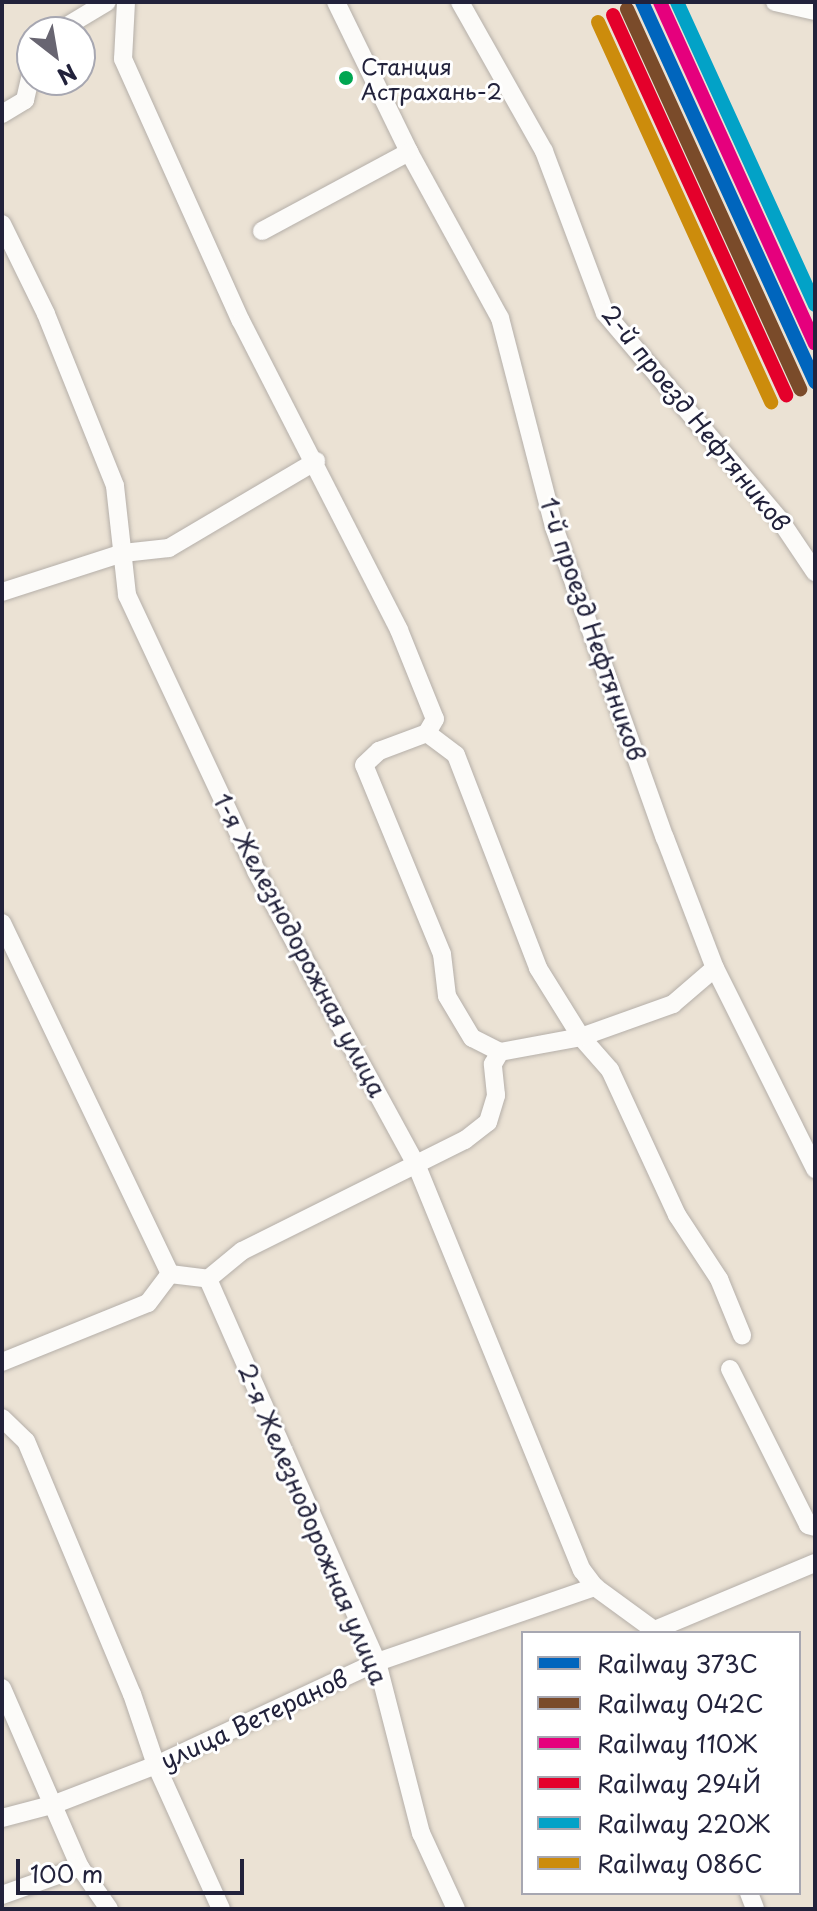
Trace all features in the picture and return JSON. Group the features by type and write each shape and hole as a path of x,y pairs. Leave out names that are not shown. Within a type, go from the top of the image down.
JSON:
{"street":[{"path":"84,16 107,2"},
{"path":"126,2 123,59 241,321 316,461 399,630 435,719 427,733 379,751 364,765 442,954 447,996 472,1038 500,1052 581,1037 673,1004 715,968"},
{"name":"1-й проезд Нефтяников","path":"336,2 409,152 510,342 554,527 715,968 815,1169"},
{"name":"2-й проезд Нефтяников","path":"460,2 544,151 605,313 780,520 815,572"},
{"path":"775,2 815,11"},
{"path":"2,114 25,100 26,96"},
{"path":"262,231 409,152"},
{"name":"1-я Железнодорожная улица","path":"2,224 46,314 115,486 127,595 256,871 416,1164 582,1570 595,1587 657,1631"},
{"path":"2,592 123,553 169,548 316,461"},
{"path":"427,733 456,755 538,968 581,1037 610,1070 677,1215 719,1279 742,1335"},
{"path":"2,923 170,1274"},
{"path":"170,1274 208,1279 242,1251 416,1164 488,1122 496,1095 493,1064 500,1052"},
{"path":"2,1362 148,1303 170,1274"},
{"name":"2-я Железнодорожная улица","path":"208,1279 377,1662 421,1833 456,1909"},
{"path":"730,1369 813,1530"},
{"path":"2,1418 26,1441 132,1694 156,1765 221,1909"},
{"path":"657,1631 815,1563"},
{"name":"улица Ветеранов","path":"2,1818 55,1804 156,1765 377,1662 595,1587"},
{"path":"2,1688 80,1867 109,1909"},
{"path":"2,1895 80,1867"}],"rail line":[{"name":"373C","path":"642,2 815,382"},
{"name":"110Ж","path":"660,2 815,343"},
{"name":"220Ж","path":"677,2 815,305"},
{"name":"042С","path":"627,9 800,389"},
{"name":"294Й","path":"613,15 786,395"},
{"name":"086С","path":"598,22 771,402"}],"place":[{"name":"Станция Астрахань-2","path":"346,78"}]}
